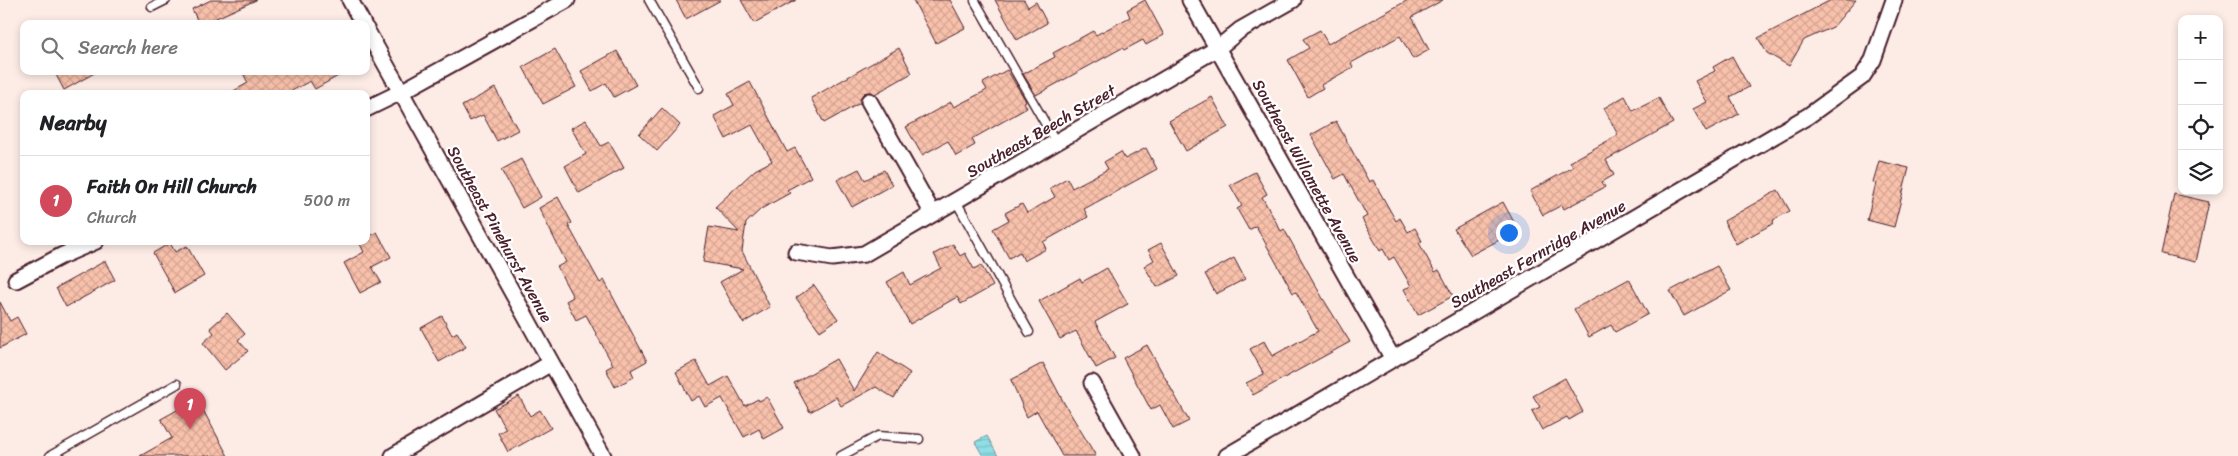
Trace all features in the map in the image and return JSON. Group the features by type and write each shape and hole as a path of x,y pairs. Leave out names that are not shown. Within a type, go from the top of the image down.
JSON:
{"street":[{"path":"350,0 361,20"},
{"path":"370,107 401,92 567,0"},
{"name":"Southeast Willamette Avenue","path":"1190,0 1393,359"},
{"name":"Southeast Beech Street","path":"796,252 832,258 864,254 1218,48 1240,30 1293,0"},
{"name":"Southeast Fernridge Avenue","path":"1227,456 1808,116 1862,76 1873,60 1894,0"},
{"name":"Southeast Pinehurst Avenue","path":"370,36 603,456"},
{"path":"870,101 933,214"},
{"path":"16,280 61,256 87,245"},
{"path":"393,456 551,363"},
{"path":"1092,383 1133,456"}],"lane":[{"path":"152,7 166,0"},
{"path":"649,0 699,88"},
{"path":"975,1 1056,142"},
{"path":"956,201 1029,332"},
{"path":"50,456 177,384"},
{"path":"841,456 878,436 919,439"}],"water":[{"path":"987,436 998,456 983,456 975,442"}],"building":[{"path":"211,0 256,0 212,20 197,20 192,9"},
{"path":"676,0 721,0 686,19"},
{"path":"741,0 796,0 754,23"},
{"path":"913,0 950,0 965,28 936,43"},
{"path":"995,0 1024,0 1028,7 1036,2 1047,23 1017,40"},
{"path":"1145,0 1164,35 1146,45 1143,40 1124,50 1122,48 1036,95 1023,74 1055,57 1053,53 1093,31 1096,35 1130,17 1127,10"},
{"path":"1408,0 1443,0 1412,17 1429,50 1413,59 1400,36 1351,63 1353,67 1321,85 1323,88 1308,97 1288,60 1309,48 1303,39 1320,30 1328,44"},
{"path":"1831,0 1856,0 1833,27 1804,40 1789,66 1767,53 1758,38"},
{"path":"899,48 912,73 875,94 870,92 864,93 860,103 824,123 811,98"},
{"path":"555,49 576,87 543,104 523,67"},
{"path":"617,51 636,85 614,97 606,83 592,91 581,71"},
{"path":"1732,56 1749,87 1730,97 1739,114 1706,132 1693,109 1707,102 1695,81 1715,71 1713,67"},
{"path":"1007,70 1026,101 1024,102 1027,108 972,139 975,145 956,156 948,141 922,155 906,127 951,102 954,107 987,90 983,83"},
{"path":"56,75 91,75 64,90"},
{"path":"244,75 340,75 315,89 310,81 293,90 235,90 248,83"},
{"path":"750,82 787,152 795,148 811,177 787,190 790,193 761,209 746,223 742,251 770,307 743,323 720,282 743,269 703,262 709,227 739,232 715,207 755,170 772,161 752,125 726,139 714,116 734,105 728,94"},
{"path":"495,88 518,130 497,141 483,115 470,121 462,106"},
{"path":"1625,96 1633,111 1659,98 1673,123 1606,160 1614,175 1602,182 1605,187 1564,209 1562,205 1543,215 1530,191 1573,167 1570,162 1618,135 1604,108"},
{"path":"1212,97 1228,127 1186,151 1169,121"},
{"path":"662,108 680,125 657,151 639,134"},
{"path":"586,120 601,146 609,142 624,168 579,193 565,166 586,154 571,128"},
{"path":"1336,121 1369,182 1373,180 1396,221 1400,218 1408,232 1415,228 1422,241 1419,243 1435,272 1439,270 1453,296 1418,315 1404,289 1411,286 1394,257 1389,260 1383,249 1380,251 1362,219 1367,216 1344,174 1335,179 1311,135"},
{"path":"1146,148 1157,169 1084,209 1088,217 1043,242 1046,249 1024,261 1020,252 1009,258 993,229 1009,220 1005,213 1022,204 1027,213 1055,197 1050,188 1067,178 1072,188 1108,169 1104,162 1121,152 1125,159"},
{"path":"521,159 541,197 522,208 501,170"},
{"path":"1879,161 1909,168 1894,227 1867,220 1876,183 1873,182"},
{"path":"859,169 865,180 884,170 892,185 852,207 837,180"},
{"path":"1255,172 1267,194 1262,197 1281,231 1284,229 1350,342 1253,395 1246,383 1264,374 1250,349 1264,341 1272,356 1318,331 1296,292 1293,293 1256,226 1249,230 1237,209 1242,206 1230,185"},
{"path":"1778,190 1790,211 1773,220 1774,223 1736,244 1724,221"},
{"path":"2174,194 2209,202 2196,262 2161,254"},
{"path":"558,197 572,223 568,225 600,283 604,280 647,361 631,370 634,377 615,387 606,369 613,365 586,315 576,320 566,301 573,297 557,267 566,262 539,208"},
{"path":"1503,202 1515,224 1498,234 1501,239 1471,255 1454,229"},
{"path":"377,232 391,257 372,267 381,282 360,293 344,263 364,252 360,245 370,245 370,236"},
{"path":"1161,243 1179,276 1157,287 1144,266 1154,260 1148,250"},
{"path":"953,244 960,256 965,253 974,269 981,265 993,286 961,304 957,297 910,324 887,282 904,272 910,285 941,268 934,254"},
{"path":"167,245 171,245 175,252 187,246 204,276 175,293 153,253"},
{"path":"1234,258 1245,279 1216,294 1205,274"},
{"path":"105,261 115,280 66,307 56,288"},
{"path":"1717,266 1731,290 1684,316 1670,291"},
{"path":"1107,268 1128,304 1095,322 1115,358 1096,368 1076,331 1060,339 1039,301 1080,278 1082,282"},
{"path":"1629,279 1648,314 1615,332 1611,325 1589,337 1574,309"},
{"path":"814,285 838,319 820,331 796,298"},
{"path":"0,302 10,321 17,317 26,334 0,348"},
{"path":"227,313 245,334 238,340 248,351 225,370 203,343 214,333 210,328"},
{"path":"442,316 452,335 457,332 466,347 439,362 421,328"},
{"path":"1147,345 1189,421 1173,429 1160,405 1151,410 1123,358"},
{"path":"878,352 910,373 894,398 876,387 841,406 836,397 810,412 794,383 836,359 854,391"},
{"path":"696,361 710,386 728,376 745,406 758,399 759,401 767,397 784,428 764,439 759,429 744,437 722,398 705,407 699,396 691,401 676,372"},
{"path":"1043,363 1064,403 1096,456 1062,456 1037,411 1027,417 1011,380"},
{"path":"1565,378 1583,412 1569,420 1567,417 1542,430 1532,411 1540,407 1533,396"},
{"path":"519,396 530,416 540,410 551,428 508,452 498,433 506,429 494,409"},
{"path":"197,399 228,456 140,456 172,438 161,419"}],"place":[{"name":"Faith On Hill Church","path":"190,429"}]}
